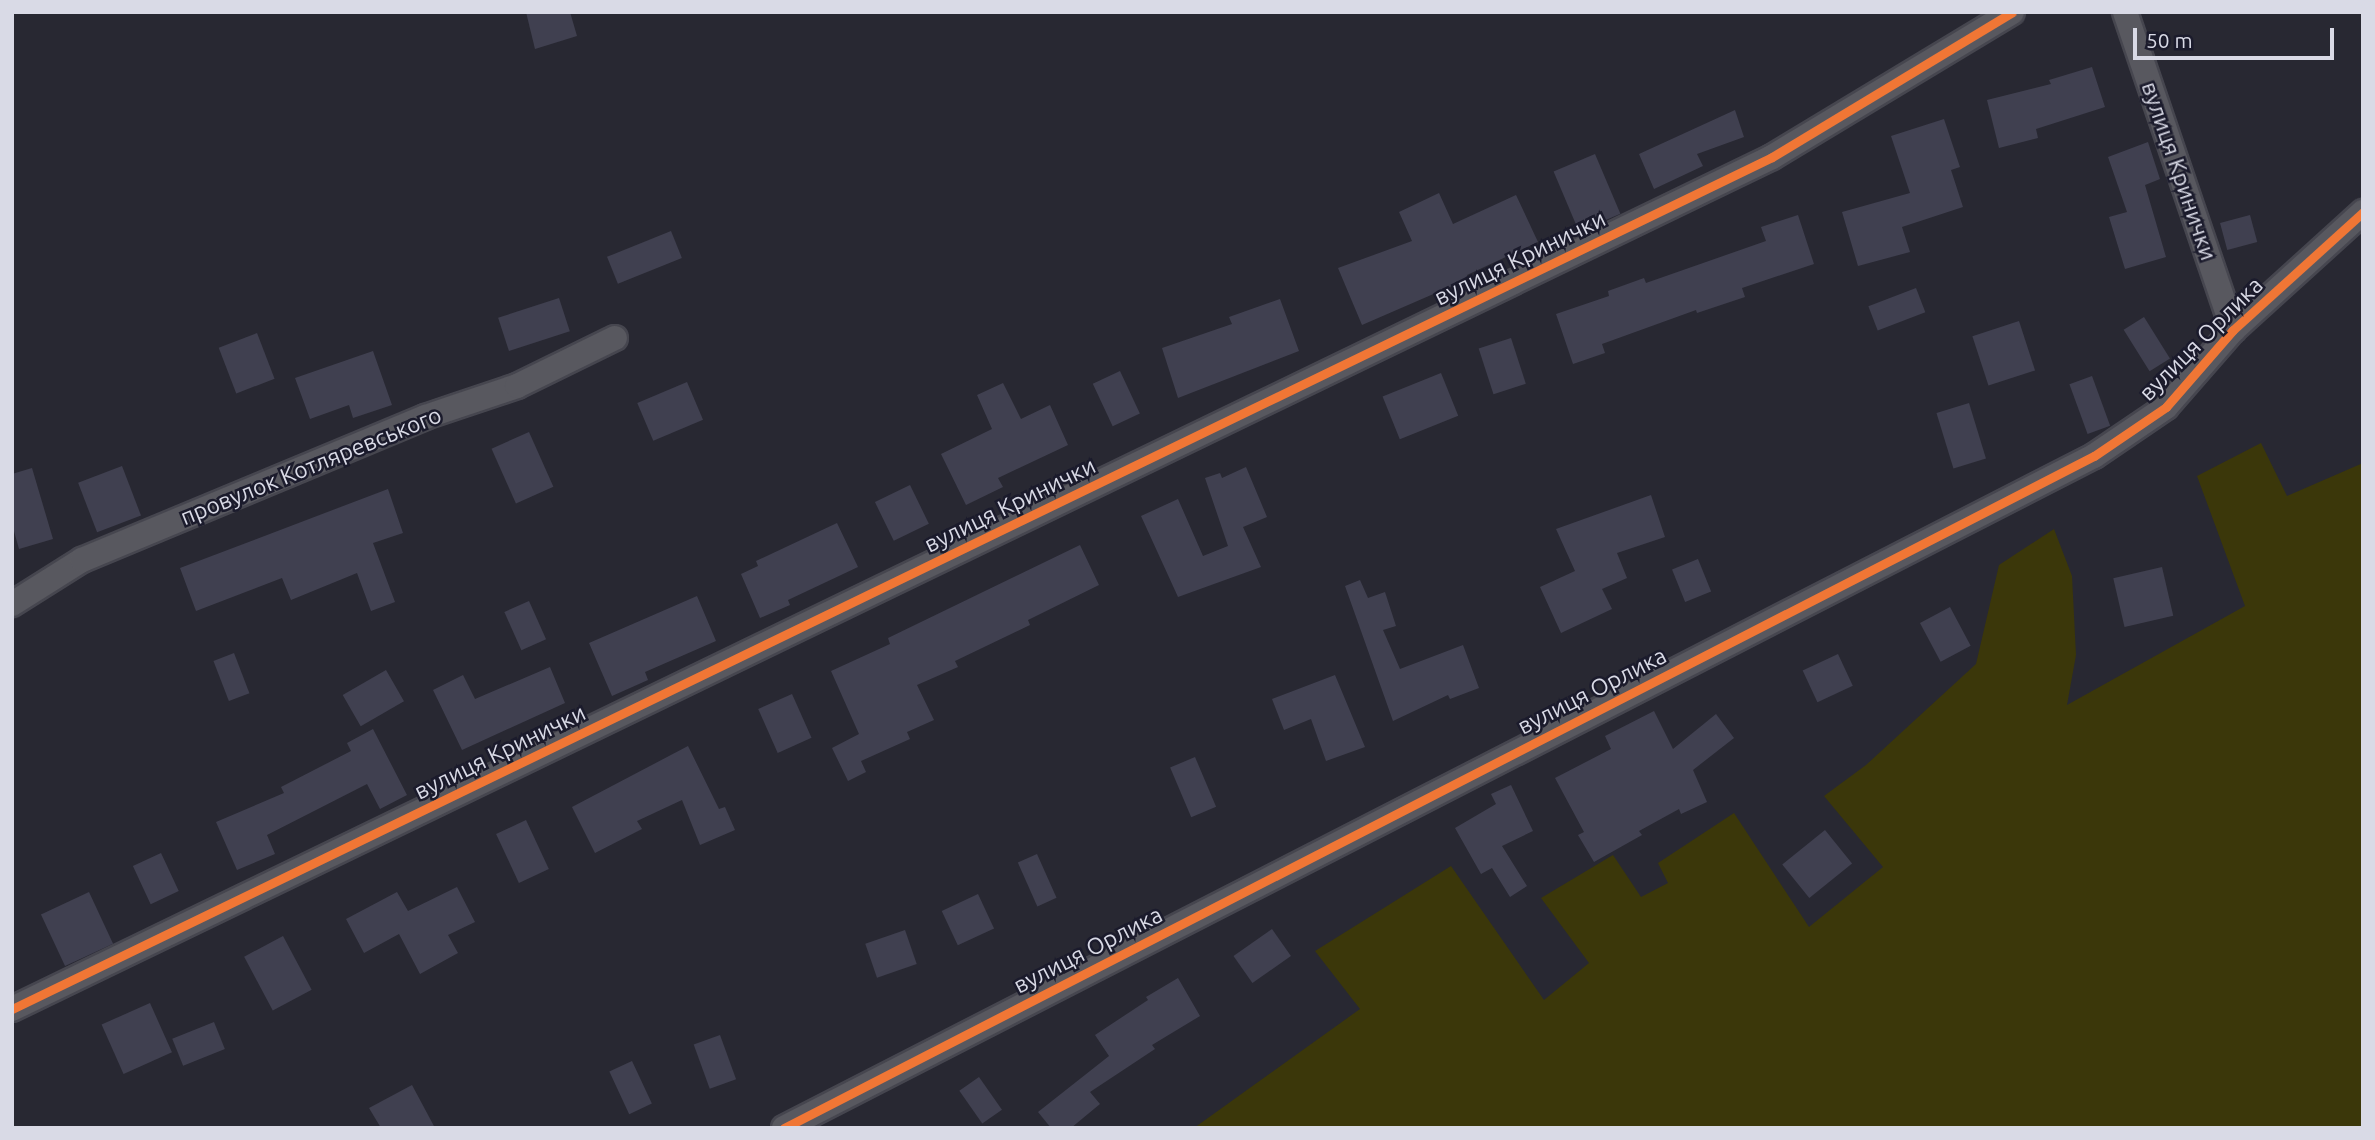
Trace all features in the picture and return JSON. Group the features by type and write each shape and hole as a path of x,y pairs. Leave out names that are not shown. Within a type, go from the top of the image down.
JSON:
{"street":[{"name":"вулиця Кринички","path":"12,1009 1772,157 2012,12"},
{"name":"вулиця Кринички","path":"2125,12 2233,330"},
{"name":"вулиця Орлика","path":"784,1128 2094,456 2166,407 2233,330 2363,212"},
{"name":"провулок Котляревського","path":"12,604 82,560 425,417 517,386 615,338"}],"shaded area":[{"path":"2261,443 2287,496 2363,463 2363,1128 1194,1128 1360,1009 1315,951 1451,866 1544,1000 1589,963 1541,898 1613,855 1641,897 1668,883 1658,863 1734,813 1809,927 1883,867 1824,796 1866,765 1976,664 1999,565 2054,529 2072,576 2076,655 2067,705 2245,606 2197,476"}],"building":[{"path":"526,12 570,12 577,36 535,49"},
{"path":"2092,67 2105,107 2036,129 2038,138 1999,148 1987,100 2051,84 2049,80"},
{"path":"1735,110 1744,137 1697,154 1703,166 1654,189 1639,154"},
{"path":"1944,119 1960,167 1951,170 1963,207 1902,227 1910,252 1858,266 1842,212 1910,193 1891,136"},
{"path":"2148,142 2160,179 2145,185 2166,257 2125,269 2109,217 2127,212 2108,157"},
{"path":"1595,154 1620,214 1579,231 1554,172"},
{"path":"1439,193 1453,224 1516,195 1538,242 1467,275 1468,279 1362,325 1338,268 1412,241 1399,212"},
{"path":"1798,215 1814,264 1742,288 1745,297 1697,313 1696,310 1602,344 1605,353 1573,364 1556,314 1609,296 1608,291 1644,278 1646,283 1766,241 1761,227"},
{"path":"2250,215 2257,242 2227,250 2220,223"},
{"path":"671,231 682,258 618,284 607,257"},
{"path":"1916,288 1925,312 1878,331 1868,306"},
{"path":"559,298 570,331 509,351 498,318"},
{"path":"1280,299 1299,351 1178,398 1162,348 1232,324 1229,317"},
{"path":"2144,317 2170,359 2150,371 2124,330"},
{"path":"2019,321 2035,370 1988,386 1972,336"},
{"path":"257,333 275,379 236,393 219,348"},
{"path":"1511,338 1526,384 1493,394 1479,349"},
{"path":"373,351 392,405 353,418 349,405 310,419 295,378"},
{"path":"1120,371 1140,414 1113,426 1093,384"},
{"path":"1441,373 1458,416 1400,439 1383,397"},
{"path":"2092,376 2110,426 2088,434 2069,384"},
{"path":"687,382 703,420 653,441 637,403"},
{"path":"1003,383 1021,419 1050,405 1068,445 998,478 1003,487 966,505 941,454 992,429 977,395"},
{"path":"1969,403 1986,458 1953,468 1936,413"},
{"path":"529,432 553,487 516,503 492,449"},
{"path":"122,466 141,515 97,532 78,483"},
{"path":"1246,467 1267,517 1243,527 1261,567 1178,597 1141,516 1178,499 1203,556 1228,546 1205,478 1220,473 1222,478"},
{"path":"32,468 53,539 19,549 12,524 12,474"},
{"path":"910,485 929,524 894,541 875,502"},
{"path":"388,489 403,533 373,543 395,602 371,611 357,573 291,600 282,578 196,611 180,568"},
{"path":"1651,495 1665,537 1617,553 1627,578 1602,589 1612,609 1561,633 1540,587 1575,571 1556,529"},
{"path":"837,523 858,567 788,600 790,605 760,618 741,574 758,566 756,561"},
{"path":"1080,545 1099,585 1028,620 1030,625 955,661 958,667 917,685 934,720 907,732 910,739 861,761 866,772 848,781 832,748 859,734 831,671 890,644 888,638"},
{"path":"1698,559 1711,591 1685,602 1672,569"},
{"path":"2162,567 2173,616 2125,627 2113,578"},
{"path":"1360,580 1368,598 1385,592 1396,626 1383,630 1400,669 1463,645 1479,688 1450,699 1448,695 1393,721 1345,586"},
{"path":"697,596 716,641 645,672 648,680 612,696 589,643"},
{"path":"529,601 546,639 521,650 504,612"},
{"path":"1950,607 1971,646 1941,662 1920,623"},
{"path":"234,653 249,693 229,701 213,661"},
{"path":"1838,654 1853,686 1817,702 1803,670"},
{"path":"550,667 565,703 462,750 433,690 463,675 475,699"},
{"path":"386,670 404,701 361,726 343,695"},
{"path":"1335,675 1365,747 1326,761 1311,719 1284,730 1272,699"},
{"path":"792,694 812,738 778,753 758,709"},
{"path":"1654,711 1673,749 1716,714 1734,738 1693,770 1707,802 1681,814 1679,809 1639,831 1642,835 1594,862 1578,835 1584,832 1555,778 1611,749 1605,736"},
{"path":"373,729 407,795 380,809 367,784 267,835 275,854 237,870 216,822 284,793 281,787 351,751 347,743"},
{"path":"688,746 719,809 725,807 735,830 700,845 682,800 637,821 642,829 595,853 572,807"},
{"path":"1195,757 1216,807 1191,817 1170,768"},
{"path":"1511,785 1533,831 1502,846 1527,886 1510,897 1492,868 1481,874 1455,828 1496,804 1491,794"},
{"path":"526,820 549,869 519,883 496,834"},
{"path":"1825,830 1852,863 1809,898 1782,865"},
{"path":"161,853 179,891 151,904 133,866"},
{"path":"1037,854 1057,898 1037,906 1018,863"},
{"path":"457,887 475,922 448,935 458,953 420,974 399,934 364,953 346,919 397,892 408,911"},
{"path":"89,892 113,944 65,966 41,914"},
{"path":"978,894 994,928 958,945 942,911"},
{"path":"1272,929 1291,956 1252,983 1233,956"},
{"path":"905,930 917,964 877,978 865,944"},
{"path":"283,936 312,990 273,1011 244,957"},
{"path":"1178,978 1200,1016 1152,1045 1155,1049 1090,1092 1100,1104 1071,1128 1051,1128 1038,1112 1109,1056 1095,1035 1148,1000 1146,997"},
{"path":"150,1003 172,1052 124,1074 102,1025"},
{"path":"214,1022 225,1049 183,1066 172,1039"},
{"path":"720,1035 736,1079 710,1089 694,1045"},
{"path":"632,1061 652,1104 629,1114 609,1072"},
{"path":"979,1077 1002,1110 982,1124 959,1091"},
{"path":"412,1085 435,1128 381,1128 369,1108"}],"cycle path":[{"path":"12,1009 1772,157 2012,12"},
{"path":"784,1128 2094,456 2166,407 2233,330 2363,212"}]}
